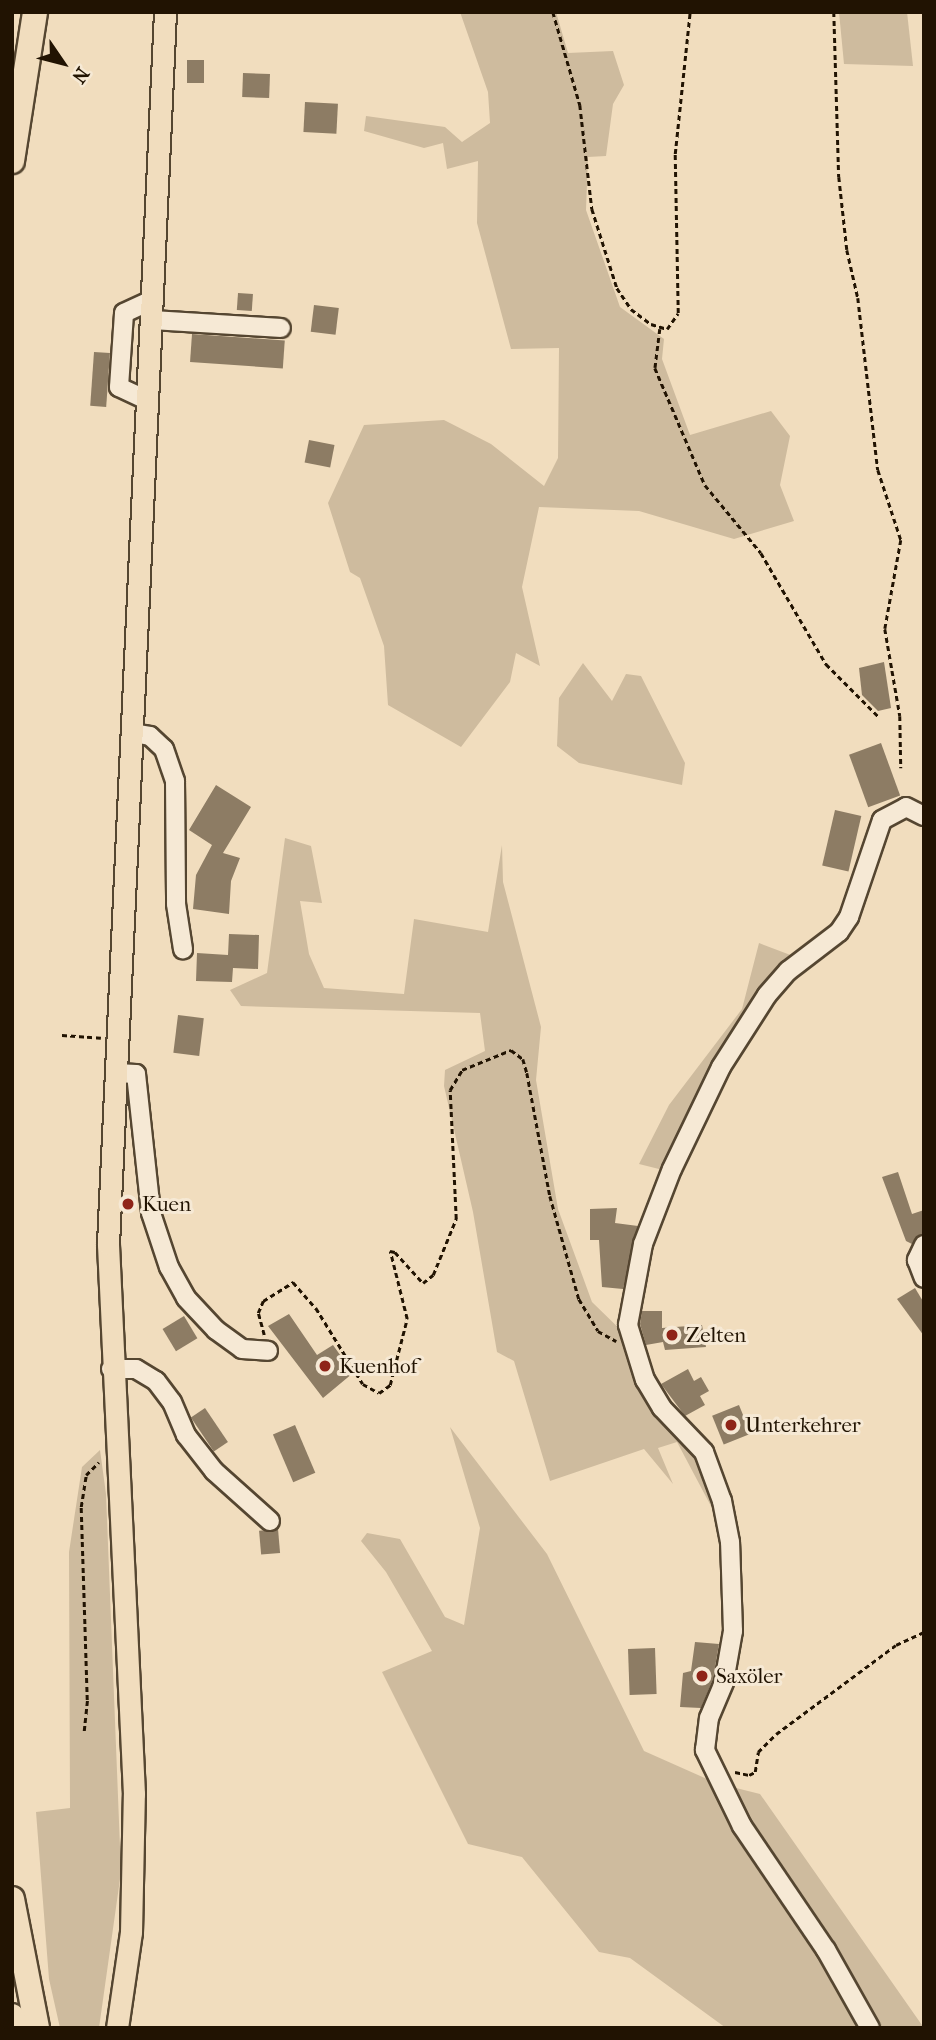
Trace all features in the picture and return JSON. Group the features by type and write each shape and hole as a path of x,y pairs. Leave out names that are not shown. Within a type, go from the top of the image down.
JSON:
{"highway":[{"path":"12,161 35,12"},
{"path":"12,1899 37,2028"},
{"path":"12,2016 15,2028"}],"main road":[{"path":"117,2028 131,1933 135,1869 111,1369 108,1244 166,12"}],"street":[{"path":"149,401 120,387 124,313 154,310 281,328"},
{"path":"133,733 150,736 164,749 175,781 176,905 183,948"},
{"path":"870,2028 826,1950 742,1826 705,1750 709,1718 724,1682 733,1631 730,1542 722,1501 704,1452 662,1408 630,1339 629,1311 643,1244 721,1067 767,995 788,971 839,932 849,917 882,820 905,807 924,816"},
{"path":"116,1073 135,1074 151,1213 169,1267 186,1298 216,1331 242,1349 268,1351"},
{"path":"924,1245 917,1260 924,1278"},
{"path":"111,1369 136,1369 156,1381 172,1402 186,1435 214,1471 270,1521"}],"path":[{"path":"553,12 579,96 592,209 617,288 631,309 660,329"},
{"path":"660,329 675,323 678,313 675,154 690,12"},
{"path":"834,12 839,177 847,250 858,298 878,470 901,540 885,629 900,716 901,768"},
{"path":"660,329 655,368 705,485 761,553 826,664 879,717"},
{"path":"62,1035 117,1039"},
{"path":"268,1351 258,1313 276,1289 293,1282 330,1330 363,1384 379,1393 390,1385 407,1319 390,1251 395,1252 423,1283 433,1275 456,1219 450,1090 462,1070 511,1049 523,1059 527,1073 551,1196 579,1299 598,1331 615,1341 630,1339"},
{"path":"84,1731 88,1700 81,1507 86,1475 97,1463 115,1456"},
{"path":"730,1769 749,1775 755,1772 758,1752 776,1734 896,1645 924,1632"}],"shaded area":[{"path":"460,12 556,12 568,53 613,51 624,85 613,104 606,156 588,157 586,210 620,307 664,339 662,359 690,435 771,411 790,436 780,485 794,521 734,539 639,511 539,507 522,587 540,666 516,653 510,682 461,747 388,705 384,646 360,578 350,572 328,503 364,425 444,420 491,444 544,486 558,458 559,348 511,349 477,223 478,161 447,169 443,143 424,148 364,131 366,116 445,127 462,142 490,123 488,92"},
{"path":"839,12 907,12 913,66 844,64"},
{"path":"583,663 612,701 626,674 641,676 685,763 682,785 579,763 557,746 559,698"},
{"path":"285,838 311,846 322,903 300,901 309,954 324,988 404,994 414,919 488,932 502,845 503,882 541,1027 536,1080 558,1209 592,1302 630,1339 645,1380 704,1452 730,1542 677,1442 658,1448 673,1484 644,1449 550,1481 514,1361 497,1352 473,1212 444,1086 445,1070 485,1051 480,1013 241,1006 230,990 267,973"},
{"path":"759,943 801,959 729,1060 675,1173 639,1164 669,1105 742,1009"},
{"path":"450,1427 547,1554 644,1751 716,1783 760,1794 924,2028 726,2028 630,1958 599,1952 522,1857 468,1844 382,1672 432,1651 386,1572 361,1541 367,1533 400,1539 445,1617 464,1625 480,1528"},
{"path":"100,1450 106,1494 121,1872 99,2028 60,2028 49,1979 36,1812 70,1808 69,1552 82,1467"}],"building":[{"path":"187,60 204,60 204,83 187,83"},
{"path":"243,73 270,74 269,98 242,97"},
{"path":"305,102 338,104 336,134 303,132"},
{"path":"238,293 253,294 252,311 237,310"},
{"path":"314,305 339,308 336,335 311,332"},
{"path":"192,334 285,340 283,368 190,362"},
{"path":"94,352 110,353 106,407 90,406"},
{"path":"309,440 335,445 330,468 305,463"},
{"path":"884,662 891,708 878,711 862,695 859,668"},
{"path":"881,743 900,796 868,807 849,755"},
{"path":"216,785 251,807 223,853 240,858 231,881 229,914 193,909 196,875 212,845 189,830"},
{"path":"835,810 861,816 848,872 822,866"},
{"path":"229,934 259,935 258,969 233,968 232,982 196,981 197,953 228,955"},
{"path":"178,1015 204,1018 199,1056 173,1053"},
{"path":"898,1172 912,1214 924,1210 924,1234 912,1244 906,1241 882,1177"},
{"path":"617,1208 615,1223 638,1226 623,1289 602,1287 599,1240 590,1240 590,1209"},
{"path":"915,1288 924,1303 924,1336 897,1299"},
{"name":"Zelten","path":"642,1311 662,1311 662,1328 702,1325 706,1347 665,1350 663,1342 646,1345 640,1324"},
{"path":"289,1314 317,1355 333,1345 353,1373 323,1398 268,1326"},
{"path":"184,1316 197,1338 176,1351 163,1329"},
{"path":"688,1369 694,1381 701,1377 709,1391 700,1396 705,1405 685,1416 661,1384"},
{"name":"Unterkehrer","path":"739,1405 751,1434 724,1445 712,1416"},
{"path":"205,1408 228,1442 214,1451 191,1418"},
{"path":"295,1425 315,1473 293,1482 273,1434"},
{"path":"278,1529 280,1553 261,1555 259,1531"},
{"name":"Saxöler","path":"695,1642 719,1644 713,1679 701,1708 680,1707 683,1673 691,1671"},
{"path":"655,1648 657,1694 630,1695 628,1649"}],"place":[{"name":"Kuen","path":"128,1204"},
{"name":"Zelten","path":"672,1335"},
{"name":"Kuenhof","path":"325,1366"},
{"name":"Unterkehrer","path":"731,1425"},
{"name":"Saxöler","path":"702,1676"}]}
